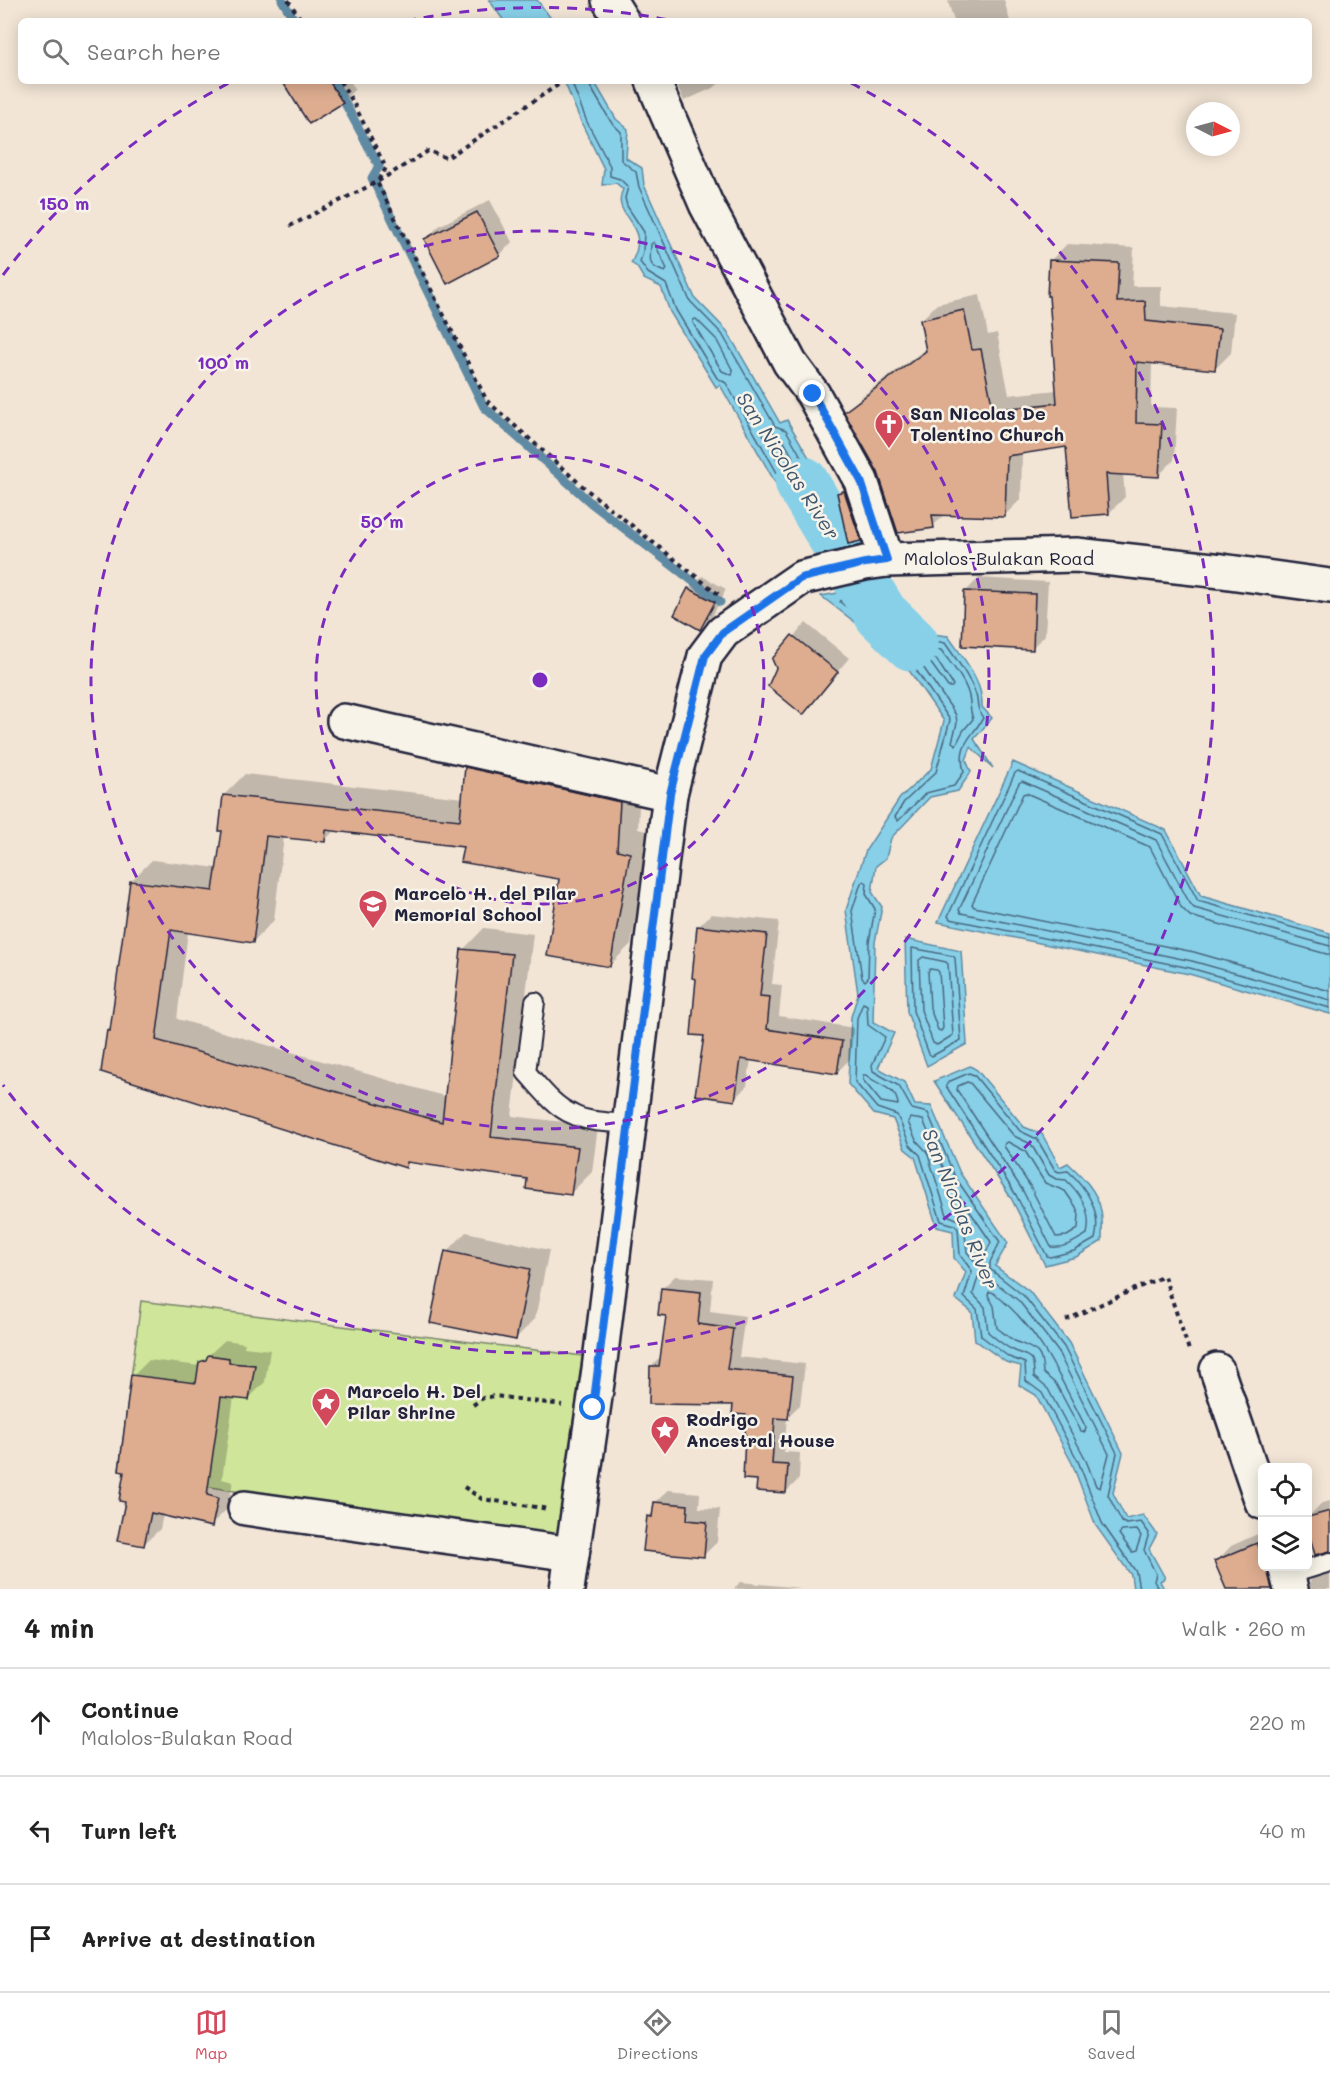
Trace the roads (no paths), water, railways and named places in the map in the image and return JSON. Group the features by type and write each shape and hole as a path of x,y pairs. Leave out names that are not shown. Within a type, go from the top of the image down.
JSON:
{"main road":[{"path":"609,0 620,18"},
{"path":"654,84 706,204 790,363 813,394 861,481 876,561"},
{"name":"Malolos-Bulakan Road","path":"567,1589 593,1408 670,794 705,656 723,632 801,578 876,561 1076,555 1222,571 1330,586"},
{"path":"344,721 670,794"},
{"path":"1216,1370 1258,1488"},
{"path":"245,1508 572,1554"}],"lane":[{"path":"535,1002 526,1072 559,1106 572,1115 629,1124"},
{"path":"1288,1577 1330,1562"}],"water":[{"path":"489,0 537,0 551,18 502,18"},
{"path":"565,84 596,84 616,119 628,129 626,158 642,168 644,185 695,298 727,331 780,423 787,420 831,495 847,546 814,551 720,385 716,387 670,312 661,287 644,279 637,267 631,263 637,250 637,239 635,230 622,207 620,199 623,189 616,183 602,185 604,169"},
{"path":"872,587 899,600 902,616 924,633 948,636 966,661 976,678 982,707 992,718 974,739 993,768 971,747 966,760 971,772 958,791 930,797 891,838 886,858 876,866 872,892 882,907 875,942 873,1022 894,1033 878,1068 904,1082 915,1105 931,1106 960,1173 1008,1243 995,1266 1029,1291 1069,1343 1123,1453 1113,1493 1126,1519 1143,1515 1157,1534 1149,1549 1165,1578 1160,1581 1164,1589 1133,1589 1131,1575 1096,1526 1072,1463 1036,1395 1019,1385 1021,1366 1006,1362 975,1340 972,1312 956,1299 966,1272 954,1258 953,1231 937,1227 915,1157 905,1149 893,1119 874,1114 848,1084 851,1017 858,994 846,910 866,850 900,798 931,769 944,721 908,669 906,652 877,639 821,596"},
{"path":"1013,762 1166,830 1201,896 1330,933 1330,1014 1189,974 938,922"},
{"path":"905,939 961,951 967,1044 927,1066 907,1012"},
{"path":"970,1066 977,1070 1024,1127 1042,1134 1060,1167 1068,1163 1089,1185 1097,1197 1101,1211 1102,1241 1076,1257 1045,1265 1011,1198 934,1081"}],"waterway":[{"path":"282,0 293,18"},
{"path":"335,84 379,166 372,178 484,407 591,503 720,602"},
{"name":"San Nicolas River","path":"802,483 881,614 912,644"}],"place":[{"name":"San Nicolas De Tolentino Church","path":"889,450"},
{"name":"Marcelo H. del Pilar Memorial School","path":"373,930"},
{"name":"Marcelo H. Del Pilar Shrine","path":"326,1428"},
{"name":"Rodrigo Ancestral House","path":"665,1456"}]}
